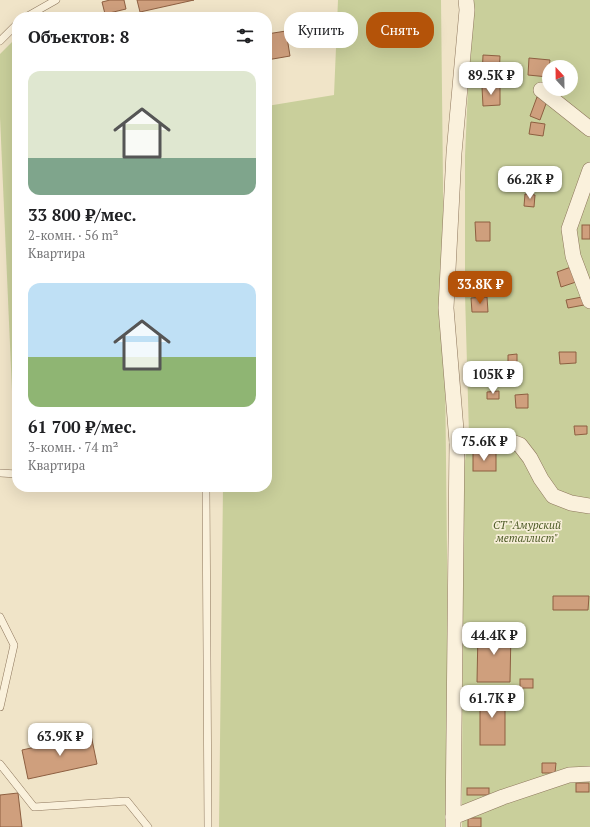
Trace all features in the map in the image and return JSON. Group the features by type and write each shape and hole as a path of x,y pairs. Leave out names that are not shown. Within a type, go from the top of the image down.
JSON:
{"street":[{"path":"466,0 467,10 454,153 446,308 457,442 453,822 503,797 569,775 590,774"},
{"path":"541,90 590,129"},
{"path":"590,170 569,229 573,256 590,301"},
{"path":"457,442 504,439 520,445 530,458 540,479 552,496 570,503 590,506"}],"lane":[{"path":"35,12 56,0"},
{"path":"0,41 12,29"},
{"path":"0,473 12,474"},
{"path":"206,492 208,827"},
{"path":"0,617 14,645 0,707"},
{"path":"0,764 34,807 127,801 148,827"}],"green space":[{"path":"338,0 441,0 450,827 219,827 223,492 272,492 272,105 334,95 336,48 358,48 358,12 337,12"},
{"name":"СТ \"Амурский металлист\"","path":"469,0 590,0 590,827 462,827 463,473 469,435 465,294 465,156 469,65"},
{"path":"12,42 12,391 0,117 0,54"}],"building":[{"path":"110,0 124,0 126,9 113,12 104,12 102,2"},
{"path":"137,0 194,0 140,12"},
{"path":"284,31 284,48 289,48 290,56 272,59 272,33"},
{"path":"483,55 500,56 499,79 482,78"},
{"path":"529,58 550,60 542,60 542,76 528,75"},
{"path":"482,87 500,87 500,105 483,106"},
{"path":"537,97 547,101 540,120 530,116"},
{"path":"531,122 545,124 543,136 529,134"},
{"path":"525,194 535,195 534,207 524,206"},
{"path":"475,222 490,222 490,241 476,241"},
{"path":"582,225 590,225 590,239 582,239"},
{"path":"571,267 576,282 561,287 557,272"},
{"path":"487,297 488,312 472,312 471,298"},
{"path":"582,297 584,305 568,308 566,300"},
{"path":"559,352 576,352 576,363 560,364"},
{"path":"517,354 517,370 508,370 508,355"},
{"path":"499,391 499,399 487,399 487,392"},
{"path":"528,394 528,408 516,408 515,395"},
{"path":"574,426 587,426 587,434 575,435"},
{"path":"473,453 496,453 496,471 473,471"},
{"path":"553,596 589,596 588,610 553,610"},
{"path":"478,631 511,631 510,682 477,682"},
{"path":"520,679 533,679 533,688 520,688"},
{"path":"480,693 505,693 505,745 480,745"},
{"path":"91,735 97,764 28,779 22,750"},
{"path":"542,763 556,763 555,773 542,773"},
{"path":"576,783 589,783 589,792 576,792"},
{"path":"467,788 489,788 489,795 467,795"},
{"path":"18,793 22,827 0,827 0,795"},
{"path":"468,818 481,818 481,827 468,827"}]}
